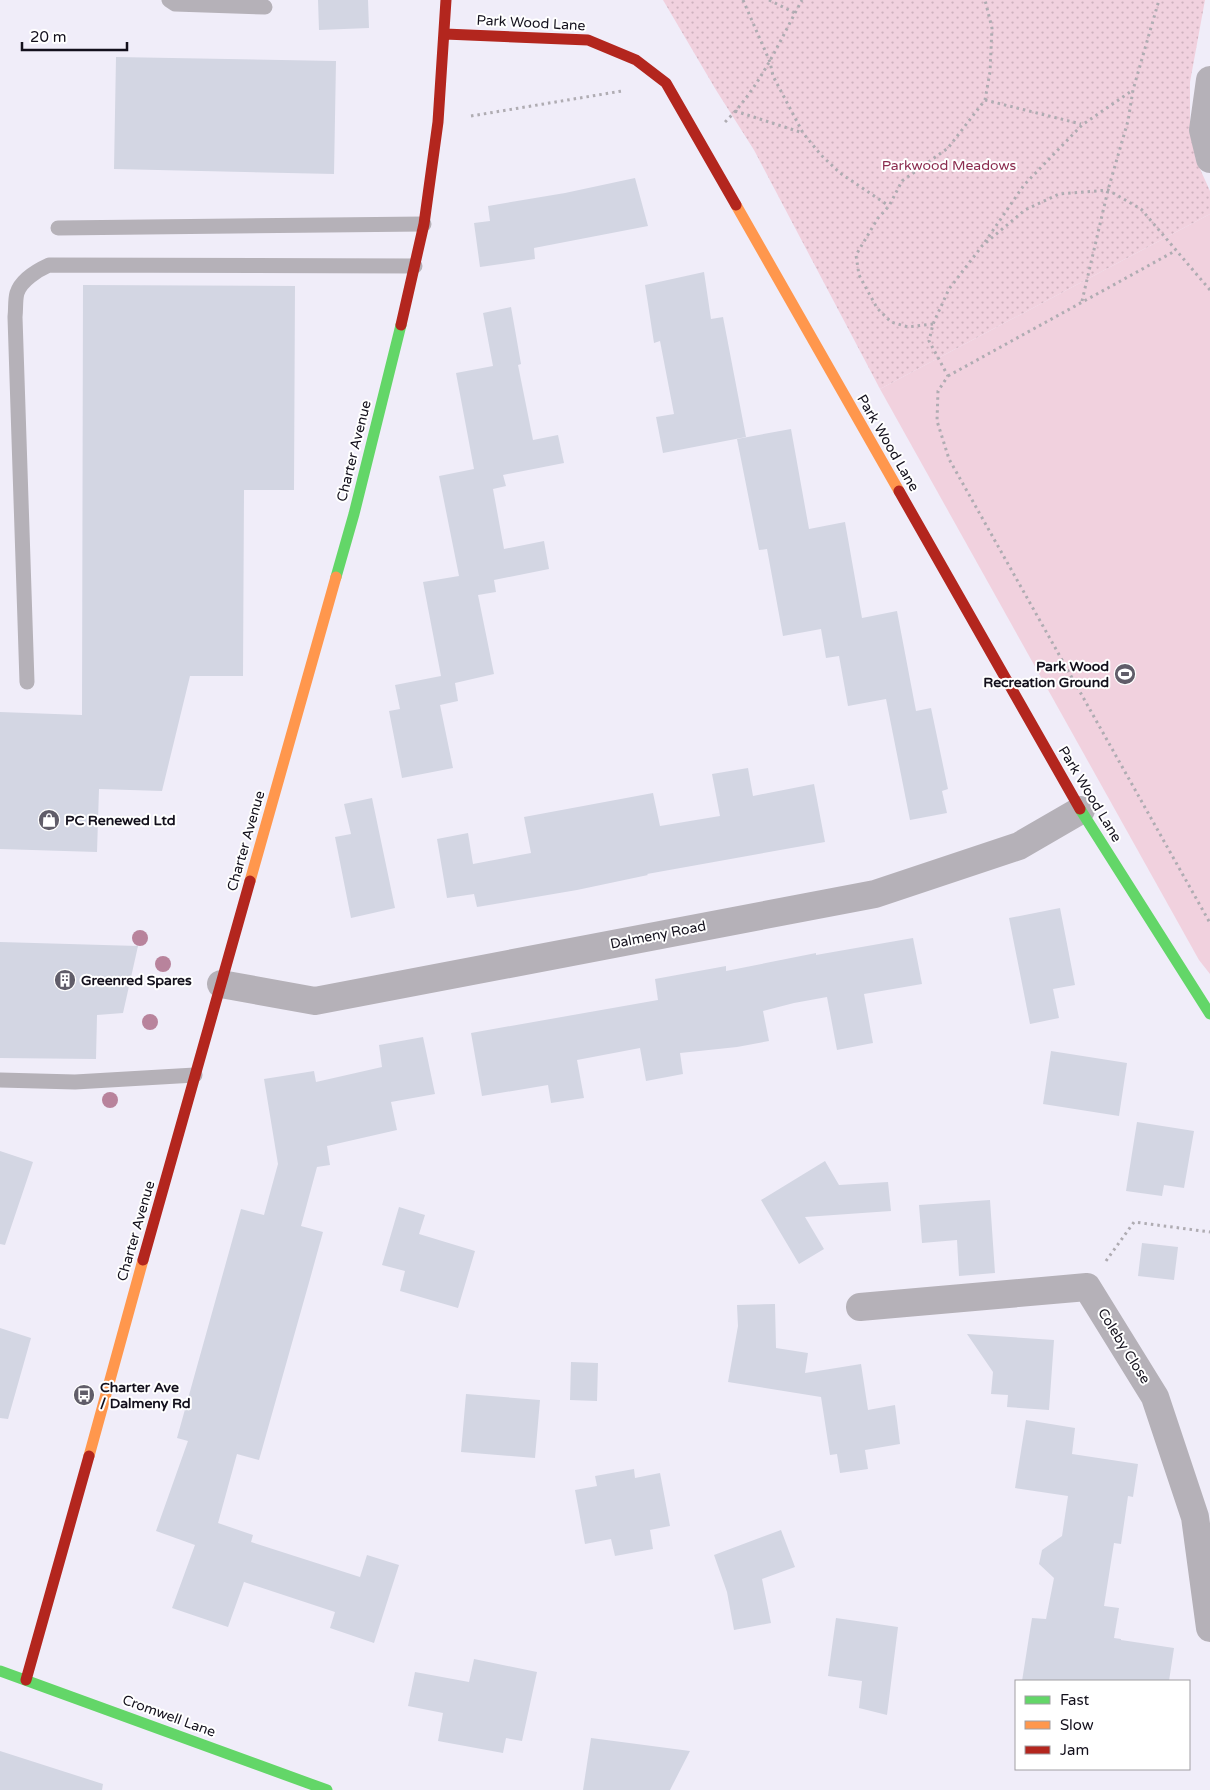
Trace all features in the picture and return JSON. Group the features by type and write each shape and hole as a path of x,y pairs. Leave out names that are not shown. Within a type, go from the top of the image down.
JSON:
{"street":[{"name":"Charter Avenue","path":"26,1680 354,514 424,224 438,122 446,0"},
{"name":"Park Wood Lane","path":"445,34 588,40 636,60 666,83 1081,810 1210,1014"},
{"path":"1210,80 1203,130 1210,160"},
{"name":"Dalmeny Road","path":"221,984 315,1001 875,894 1018,846 1081,810"},
{"path":"860,1307 1087,1287"},
{"name":"Coleby Close","path":"1087,1287 1155,1397 1195,1517 1210,1628"},
{"name":"Cromwell Lane","path":"0,1671 327,1790"}],"lane":[{"path":"169,0 175,4 265,8"},
{"path":"58,228 424,224"},
{"path":"27,682 15,317 17,292 25,282 39,270 50,265 415,266"},
{"path":"0,1080 74,1082 195,1075"}],"path":[{"path":"743,0 770,62 773,76 803,133 840,174 889,206"},
{"path":"769,0 795,13"},
{"path":"698,142 726,121 746,98 770,62 802,0"},
{"path":"932,324 908,327 891,322 877,308 859,275 856,255 878,218 889,206 902,182 948,148 985,100 990,72 992,28 985,0"},
{"path":"1082,301 1108,190 1128,120 1133,90 1159,0"},
{"path":"438,122 666,83"},
{"path":"948,376 929,341 932,324 949,289 982,246 1024,185 1082,125 1133,90"},
{"path":"985,100 1082,125"},
{"path":"735,111 803,133"},
{"path":"982,246 1025,210 1059,194 1108,190 1141,209 1210,290"},
{"path":"1175,251 948,376 938,391 937,421 949,459 1210,923"},
{"path":"1087,1287 1134,1222 1210,1232"}],"green space":[{"name":"Parkwood Meadows","path":"663,0 1205,0 1190,82 1190,124 1196,160 1210,191 1210,214 880,389 754,150"},
{"name":"Park Wood Recreation Ground","path":"1210,214 1210,974 1199,960 880,389"}],"building":[{"path":"318,0 368,0 369,28 319,30"},
{"path":"116,57 336,61 334,174 114,169"},
{"path":"635,178 648,226 534,248 535,259 480,267 474,223 490,221 488,206 565,193"},
{"path":"704,272 711,319 723,317 746,437 663,453 656,417 674,414 660,341 654,343 645,285"},
{"path":"83,285 295,286 294,490 244,490 243,676 190,676 162,791 99,789 97,852 0,849 0,712 82,715"},
{"path":"511,307 521,364 518,365 533,440 558,435 564,463 503,475 506,486 493,489 504,549 544,541 549,569 494,580 496,592 478,595 494,674 455,683 458,701 440,705 453,768 402,778 389,711 400,709 395,685 441,676 423,582 459,576 439,476 474,469 456,373 493,366 483,313"},
{"path":"791,429 809,529 845,522 862,618 897,611 916,711 931,708 948,789 942,791 947,813 910,820 886,699 848,706 839,656 826,658 821,629 783,636 767,549 759,550 737,439"},
{"path":"748,768 753,796 814,784 825,842 647,874 577,890 477,907 474,894 447,898 437,839 468,833 473,864 531,853 524,817 653,793 660,826 720,816 712,774"},
{"path":"372,798 395,908 351,918 335,837 351,834 344,804"},
{"path":"1060,908 1075,985 1053,989 1059,1018 1030,1024 1009,918"},
{"path":"913,938 922,984 864,994 873,1043 837,1050 827,997 763,1011 769,1041 737,1047 680,1053 683,1074 646,1081 640,1048 577,1060 584,1098 551,1103 548,1085 482,1096 471,1033 658,1000 655,979 726,966 726,971 816,953 816,955"},
{"name":"Greenred Spares","path":"0,942 138,946 123,1013 97,1015 96,1059 0,1058"},
{"path":"423,1037 435,1094 391,1102 397,1130 327,1146 330,1165 317,1167 301,1226 323,1232 310,1279 259,1460 237,1454 218,1523 253,1535 251,1542 360,1577 367,1555 399,1565 374,1643 330,1628 335,1612 244,1582 228,1627 172,1608 195,1545 156,1531 188,1441 177,1438 241,1209 264,1215 278,1164 264,1079 314,1071 316,1082 382,1067 379,1045"},
{"path":"1051,1051 1127,1063 1119,1116 1043,1104"},
{"path":"1137,1122 1194,1131 1184,1188 1164,1185 1162,1196 1126,1191"},
{"path":"0,1151 33,1162 5,1245 0,1244"},
{"path":"825,1161 839,1185 888,1182 891,1211 805,1217 824,1249 799,1264 761,1200"},
{"path":"990,1200 995,1273 959,1276 957,1240 922,1243 919,1205"},
{"path":"399,1207 425,1215 419,1234 475,1251 458,1308 400,1291 405,1271 382,1265"},
{"path":"1142,1243 1178,1247 1174,1280 1138,1276"},
{"path":"775,1304 776,1348 808,1353 805,1373 861,1364 868,1410 895,1405 900,1444 865,1450 868,1469 840,1473 837,1454 830,1455 821,1397 728,1382 738,1326 737,1305"},
{"path":"0,1328 31,1338 8,1419 0,1418"},
{"path":"967,1334 1054,1340 1049,1410 1007,1407 1008,1395 991,1394 993,1372"},
{"path":"571,1362 598,1363 597,1401 570,1400"},
{"path":"466,1394 540,1400 535,1458 461,1452"},
{"path":"1026,1420 1075,1428 1072,1454 1138,1464 1133,1497 1128,1496 1121,1544 1114,1543 1104,1606 1119,1608 1114,1638 1174,1648 1169,1680 1022,1680 1032,1618 1046,1619 1054,1578 1039,1564 1042,1550 1062,1536 1068,1496 1015,1488"},
{"path":"634,1469 635,1478 660,1473 670,1526 650,1530 653,1549 615,1556 611,1539 585,1544 575,1490 597,1486 595,1476"},
{"path":"781,1530 795,1567 762,1579 771,1623 734,1630 727,1592 714,1555"},
{"path":"836,1618 898,1627 887,1715 859,1708 862,1681 828,1676"},
{"path":"474,1659 537,1672 522,1741 506,1738 503,1753 438,1741 443,1713 408,1706 415,1672 469,1682"},
{"path":"591,1738 690,1751 670,1790 583,1790"},
{"path":"0,1751 103,1784 102,1790 0,1790"}],"traffic: fast":[{"path":"336,577 354,514 401,325"},
{"path":"1080,809 1210,1014"},
{"path":"0,1671 327,1790"}],"traffic: slow":[{"path":"736,205 899,491"},
{"path":"250,881 336,577"},
{"path":"89,1456 143,1260"}],"traffic: jam":[{"path":"401,325 424,224 438,122 446,0"},
{"path":"445,34 588,40 636,60 666,83 736,205"},
{"path":"899,491 1080,809"},
{"path":"143,1260 250,881"},
{"path":"26,1680 89,1456"}],"place":[{"name":"Park Wood Recreation Ground","path":"1125,674"},
{"name":"PC Renewed Ltd","path":"49,820"},
{"name":"Greenred Spares","path":"65,980"},
{"name":"Charter Ave / Dalmeny Rd","path":"84,1395"}]}
